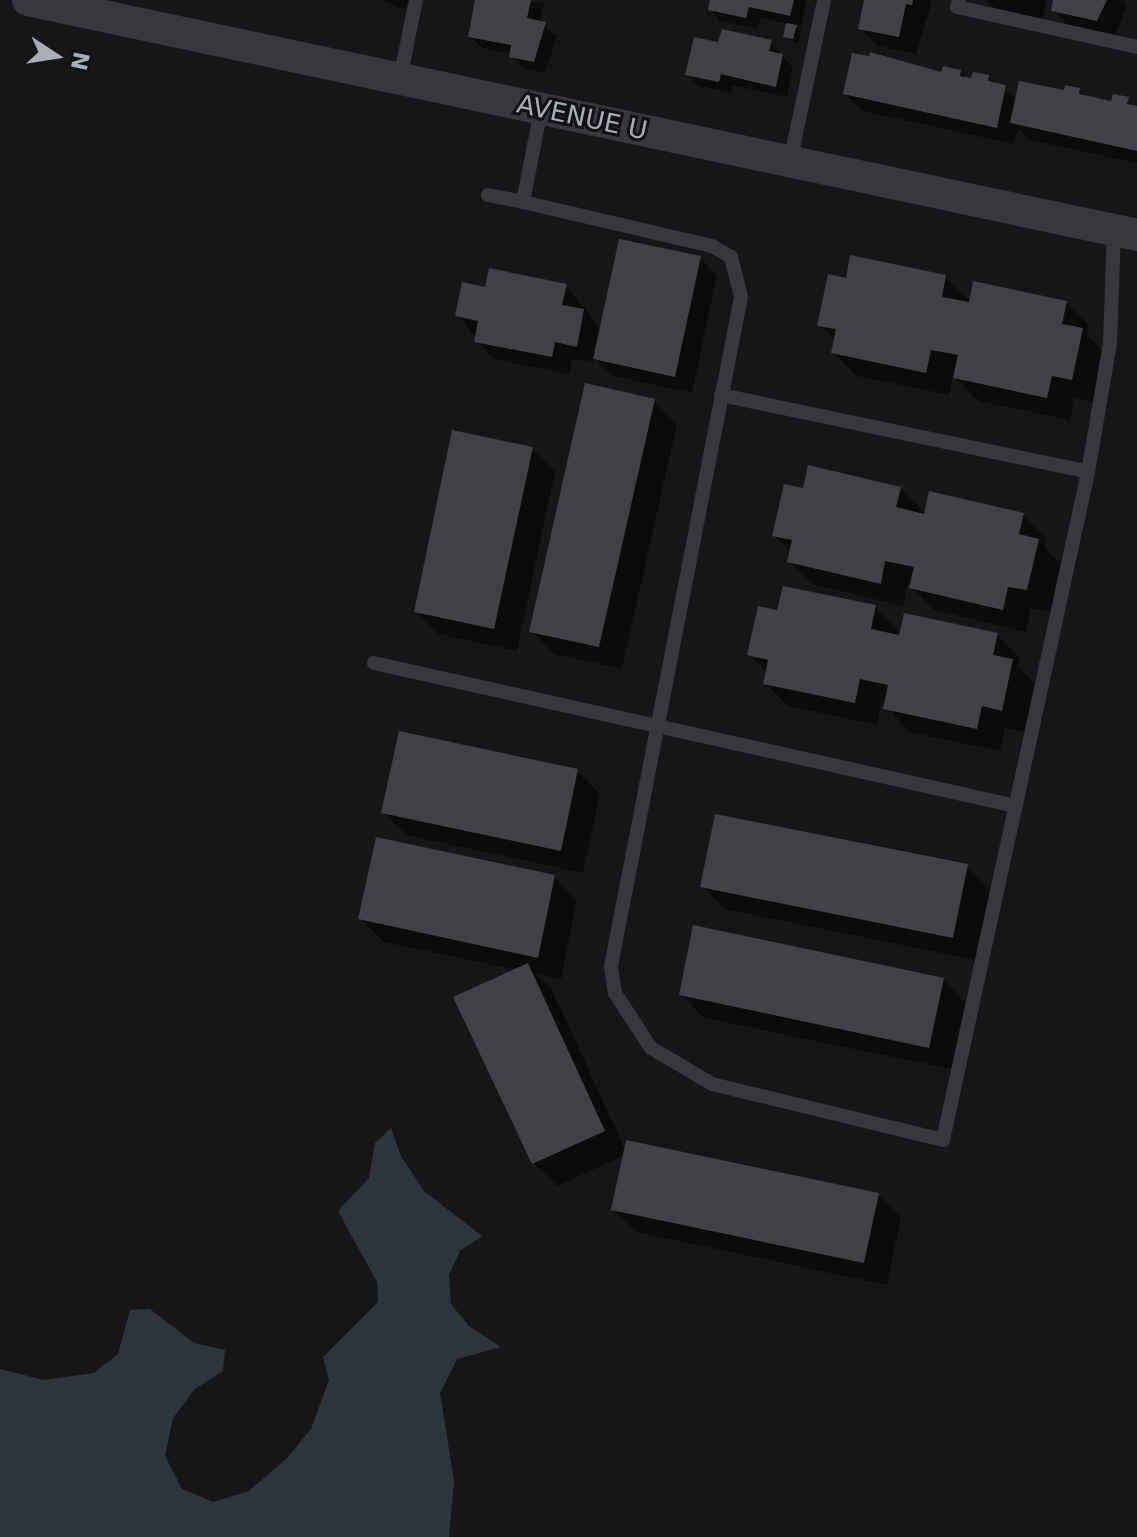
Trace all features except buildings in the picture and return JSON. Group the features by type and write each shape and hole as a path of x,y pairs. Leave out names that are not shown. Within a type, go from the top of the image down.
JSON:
{"street":[{"name":"AVENUE U","path":"28,0 1126,233"}],"lane":[{"path":"400,79 416,0"},
{"path":"790,162 824,0"},
{"path":"959,0 957,7 1137,47"},
{"path":"523,202 541,110"},
{"path":"488,195 712,246 731,257 741,297 611,966 615,993 651,1048 674,1067 712,1084 796,1107 943,1140 1088,472 1126,233"},
{"path":"721,395 1088,472"},
{"path":"374,663 1016,806"}],"shaded area":[{"path":"391,1128 401,1156 424,1191 482,1236 460,1251 449,1275 451,1304 469,1326 501,1347 457,1359 440,1393 454,1481 449,1537 0,1537 0,1369 44,1380 94,1373 118,1354 130,1310 150,1309 194,1343 225,1350 223,1371 195,1389 173,1418 165,1456 182,1489 213,1502 249,1491 287,1458 311,1429 329,1380 323,1357 378,1302 377,1282 338,1211 369,1178 375,1143"}]}
